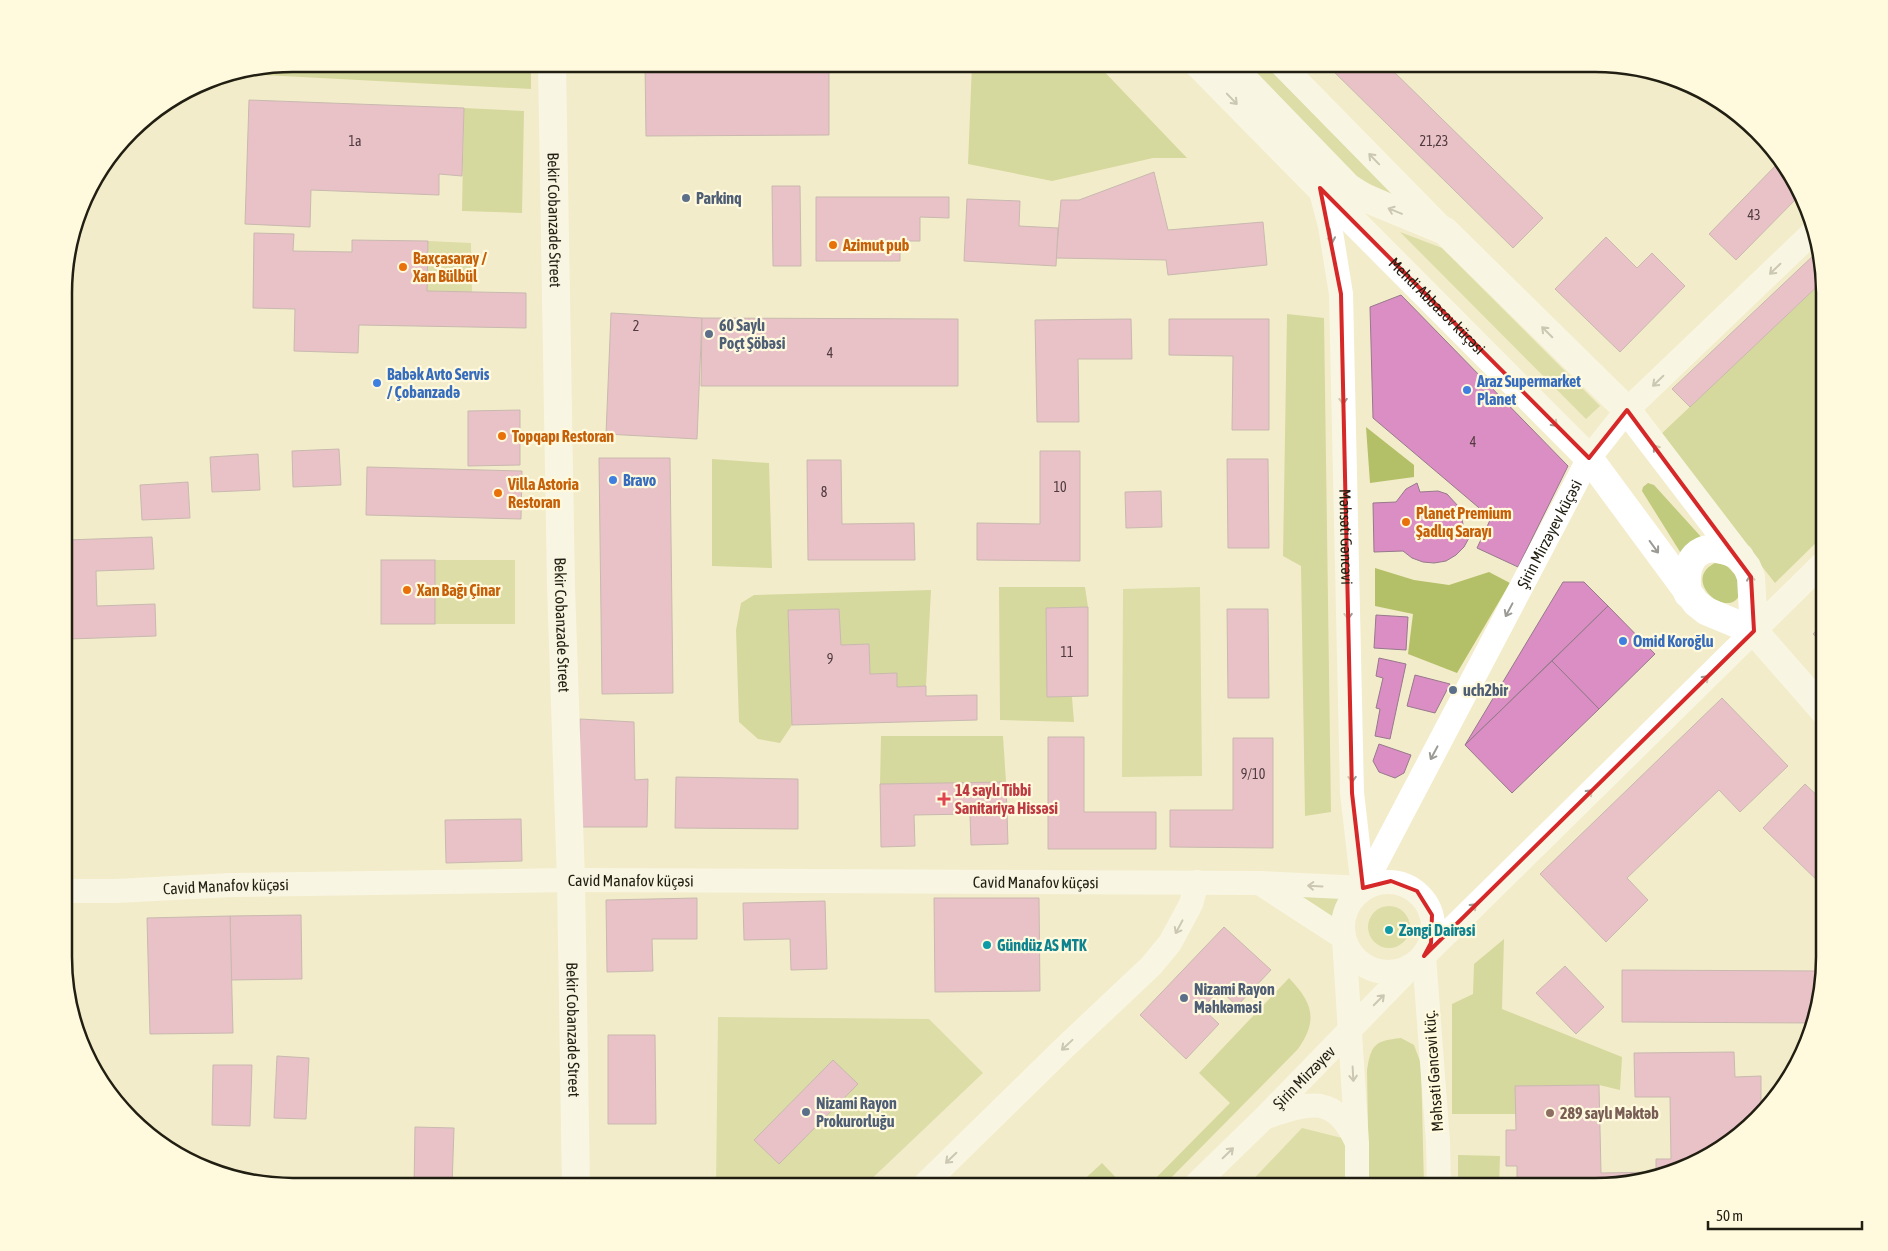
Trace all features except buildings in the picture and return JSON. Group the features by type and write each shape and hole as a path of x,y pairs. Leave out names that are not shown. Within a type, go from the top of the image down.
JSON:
{"street":[{"name":"Bekir Cobanzade Street","path":"552,72 561,587 571,880 576,1178"},
{"name":"Mehdi Abbasov küçəsi","path":"1206,72 1589,458 1696,603 1706,611 1754,631 1816,702"},
{"path":"1237,72 1348,187 1364,198 1445,231"},
{"path":"1289,72 1445,231 1627,410 1747,567 1751,576 1754,631"},
{"name":"Məhsəti Gəncəvi","path":"1320,188 1330,226 1341,294 1352,793 1363,888"},
{"name":"Şirin Mirzəyev küçəsi","path":"1363,888 1589,458 1627,410 1808,237"},
{"path":"1688,594 1686,571 1690,561 1697,554 1706,550 1720,548 1740,558"},
{"path":"1260,883 1344,938 1350,951 1359,962 1372,969 1385,972 1400,971 1418,960 1816,570"},
{"name":"Cavid Manafov küçəsi","path":"72,891 116,891 231,885 571,880 1197,882 1363,888"},
{"path":"1357,1178 1357,1143 1342,924 1352,898 1363,888 1376,882 1391,881 1405,884 1417,891 1426,902 1432,915 1434,930 1431,944 1418,960"},
{"path":"931,1178 1151,966 1170,944 1191,904 1197,882"},
{"name":"Şirin Mirzəyev","path":"1202,1178 1265,1117 1418,960"},
{"name":"Məhsəti Gəncəvi küç.","path":"1418,960 1438,1142 1440,1178"},
{"path":"1265,1117 1297,1106 1315,1105 1331,1110 1342,1117 1349,1126 1357,1143"}],"highlighted area":[{"path":"1320,188 1589,458 1627,410 1751,577 1754,631 1424,956 1431,943 1432,915 1417,891 1391,881 1363,888 1352,793 1341,294"}],"green space":[{"path":"294,72 531,72 531,89 261,75"},
{"path":"972,72 1105,72 1187,158 1153,158 1052,181 968,164"},
{"path":"1255,72 1273,72 1394,195 1359,179"},
{"path":"464,108 524,111 522,213 462,211"},
{"path":"1400,232 1442,248 1600,406 1586,419"},
{"path":"428,241 471,243 472,292 427,291"},
{"path":"1816,288 1816,543 1775,583 1659,436"},
{"path":"1287,314 1324,318 1331,812 1305,816 1301,566 1283,556"},
{"path":"1366,427 1414,465 1414,477 1370,483"},
{"path":"712,459 769,463 772,568 712,566"},
{"path":"1648,483 1654,485 1703,539 1682,555 1642,491 1643,487"},
{"path":"435,560 515,560 515,624 435,624"},
{"path":"1715,563 1726,565 1740,580 1740,594 1733,602 1725,603 1717,600 1704,587 1703,579 1706,570"},
{"path":"1375,568 1414,580 1449,585 1489,572 1510,583 1457,673 1408,654 1413,614 1375,606"},
{"path":"999,587 1085,587 1088,607 1046,608 1048,697 1072,697 1074,722 1000,720"},
{"path":"1200,587 1202,776 1122,777 1123,589"},
{"path":"931,590 926,686 897,687 897,673 870,674 869,644 841,645 839,609 788,610 792,725 780,743 758,739 739,722 736,630 741,603 754,595"},
{"path":"881,736 1003,736 1006,782 880,784"},
{"path":"1290,892 1339,897 1333,918"},
{"name":"Zəngi Dairəsi","path":"1393,906 1401,909 1407,915 1410,927 1407,939 1401,945 1385,948 1377,945 1371,939 1368,923 1371,915 1377,909"},
{"path":"1504,939 1502,1009 1622,1057 1620,1090 1599,1085 1516,1086 1516,1114 1452,1114 1452,1004 1473,994 1474,964"},
{"path":"1289,978 1303,995 1310,1011 1309,1029 1298,1049 1171,1178 1156,1178 1230,1103 1199,1073"},
{"path":"718,1017 929,1019 983,1073 872,1178 716,1178"},
{"path":"1401,1038 1414,1045 1421,1064 1424,1178 1369,1178 1367,1070 1370,1054 1373,1049 1376,1045"},
{"path":"1302,1128 1346,1139 1347,1178 1255,1178"},
{"path":"1458,1155 1500,1156 1499,1178 1458,1178"},
{"path":"1102,1163 1116,1178 1086,1178"}],"place":[{"name":"Parkinq","path":"686,198"},
{"name":"Azimut pub","path":"833,245"},
{"name":"Baxçasaray / Xarı Bülbül","path":"403,267"},
{"name":"60 Saylı Poçt Şöbəsi","path":"709,334"},
{"name":"Babək Avto Servis / Çobanzadə","path":"377,383"},
{"name":"Araz Supermarket Planet","path":"1467,390"},
{"name":"Topqapı Restoran","path":"502,436"},
{"name":"Bravo","path":"613,480"},
{"name":"Villa Astoria Restoran","path":"498,493"},
{"name":"Planet Premium Şadlıq Sarayı","path":"1406,522"},
{"name":"Xan Bağı Çinar","path":"407,590"},
{"name":"Omid Koroğlu","path":"1623,641"},
{"name":"uch2bir","path":"1453,690"},
{"name":"14 saylı Tibbi Sanitariya Hissəsi","path":"944,799"},
{"name":"Zəngi Dairəsi","path":"1389,930"},
{"name":"Gündüz AS MTK","path":"987,945"},
{"name":"Nizami Rayon Məhkəməsi","path":"1184,998"},
{"name":"Nizami Rayon Prokurorluğu","path":"806,1112"},
{"name":"289 saylı Məktəb","path":"1550,1113"}]}
